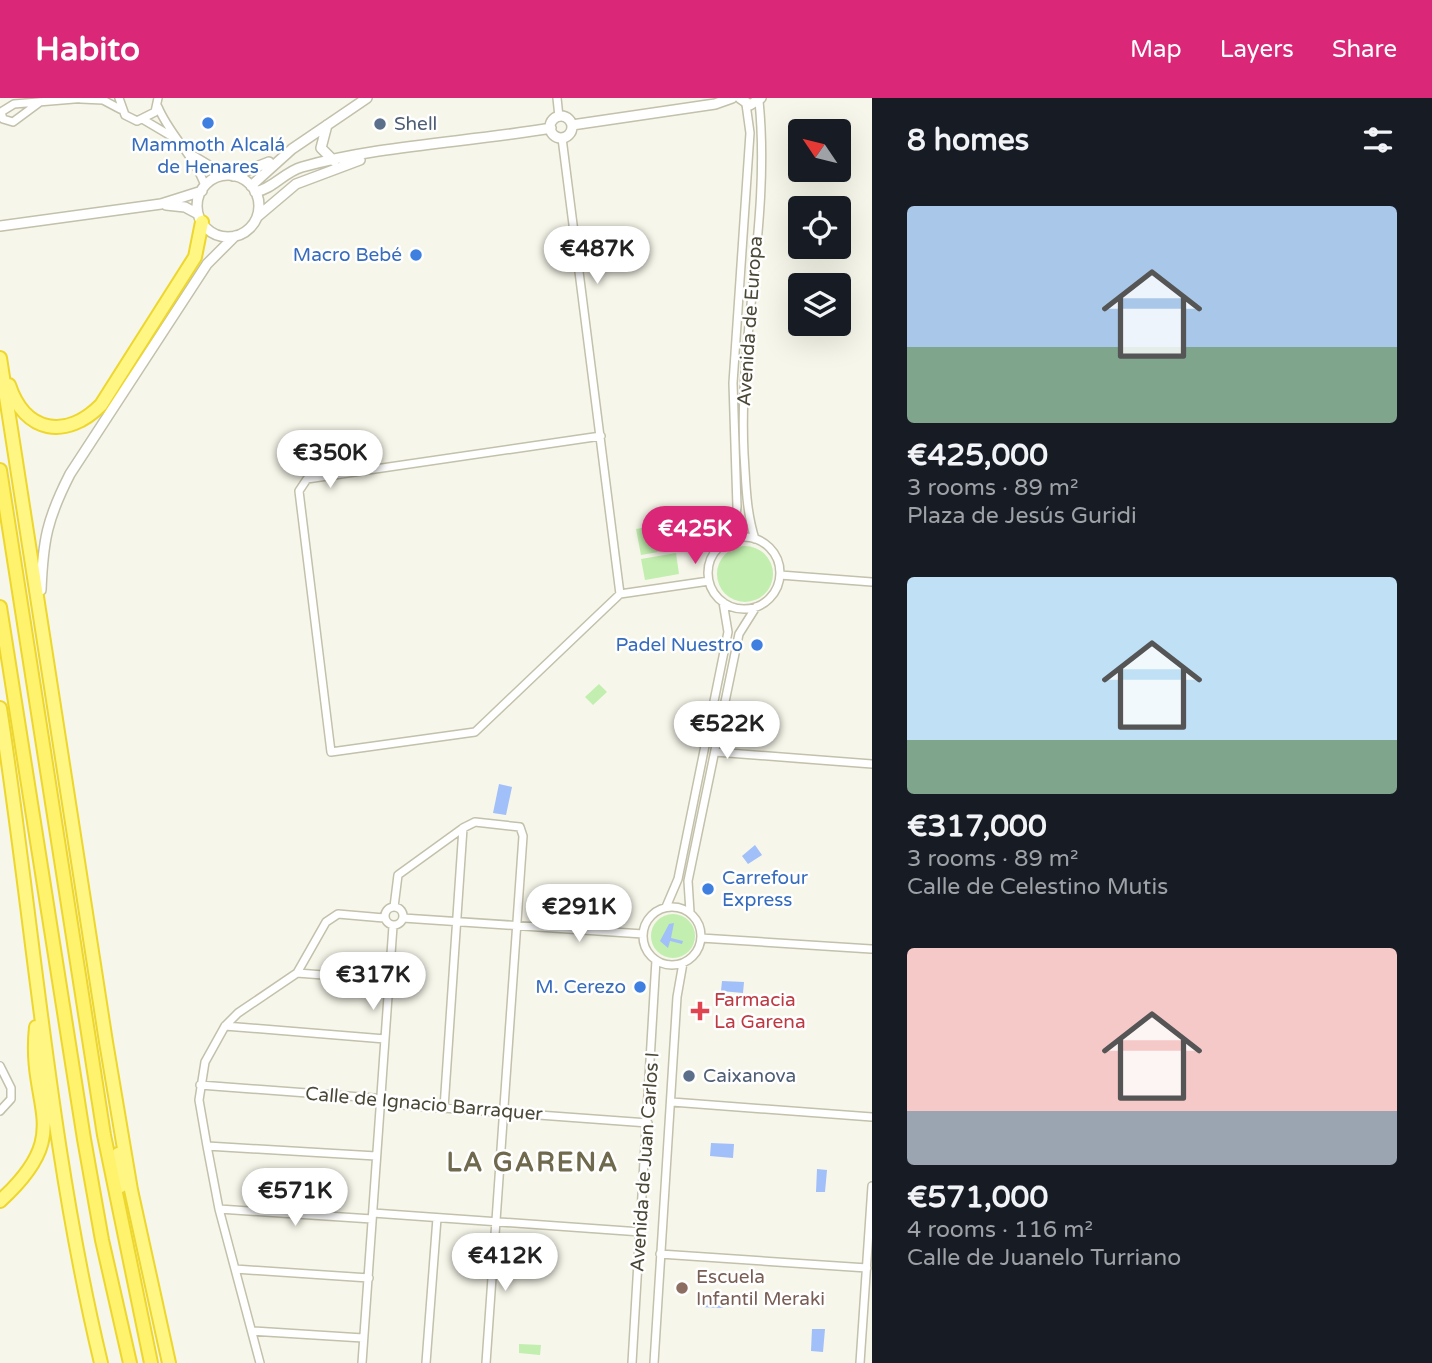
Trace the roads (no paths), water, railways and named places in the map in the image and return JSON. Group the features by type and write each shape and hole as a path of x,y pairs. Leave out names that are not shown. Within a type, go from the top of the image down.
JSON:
{"highway":[{"path":"0,350 16,405 25,415 38,424 57,428 75,425 89,417 108,393 195,257 200,218"},
{"path":"0,358 106,1042 131,1190 169,1363"},
{"path":"0,470 104,1135 151,1363"},
{"path":"0,607 84,1139 130,1363"},
{"path":"0,708 32,937 38,1009 75,1244 101,1363"},
{"path":"0,1201 32,1167 45,1133 34,1047 38,1009"},
{"path":"106,1042 121,1186 159,1363"}],"street":[{"path":"40,102 13,122 3,119 1,112 5,107 40,102 83,98 103,100 131,119 144,120 173,138 199,169 203,188 200,218"},
{"path":"119,98 121,110"},
{"path":"253,189 262,173 292,149 367,98"},
{"path":"557,98 559,117"},
{"path":"572,125 715,104 732,98"},
{"path":"743,101 760,100"},
{"name":"Avenida de Europa","path":"755,539 747,506 742,413 762,133 760,100"},
{"path":"144,120 158,101"},
{"path":"158,101 173,138"},
{"name":"Avenida de Europa","path":"733,539 737,507 733,383 750,133 743,101"},
{"path":"559,117 568,118 572,125 570,134 562,138 554,135 551,128 553,121 559,117"},
{"path":"328,124 321,148 334,161"},
{"path":"184,150 253,189 264,190 282,176 301,167 551,128"},
{"path":"562,138 621,594"},
{"path":"0,226 161,204 230,176 256,169 292,149"},
{"path":"39,612 41,558 53,507 76,464 207,264 235,236 251,226 296,184 378,153"},
{"path":"253,189 258,200 257,218"},
{"path":"161,204 185,207 216,234 235,236"},
{"path":"601,436 307,479 299,491 331,752 475,732 621,594 709,581"},
{"path":"733,539 755,539 774,553 780,575 773,594 756,607 739,634 688,881 690,912 696,919 701,938 696,953 683,963 674,965 656,960 644,944 643,934 650,917 666,907 678,879 728,632 723,602 709,581 708,570 716,551 733,539"},
{"path":"780,575 872,582"},
{"path":"723,602 734,607 756,607"},
{"path":"715,752 872,764"},
{"path":"486,1363 518,925 523,836 520,827 475,822 398,875 394,906 404,918 457,920 518,925 643,934"},
{"path":"444,1108 463,828"},
{"path":"384,918 385,911 394,906"},
{"path":"666,907 690,912"},
{"path":"260,1363 219,1209 207,1146 199,1100 205,1062 225,1026 238,1013 297,973 326,922 338,914 384,918 393,926"},
{"path":"393,926 398,925 404,918"},
{"path":"362,1363 393,926"},
{"path":"701,938 872,950"},
{"name":"Avenida de Juan Carlos I","path":"632,1363 656,960"},
{"name":"Avenida de Juan Carlos I","path":"654,1363 677,998 683,963"},
{"path":"297,973 389,980"},
{"path":"225,1026 385,1039"},
{"path":"0,1066 11,1088 11,1099 0,1111"},
{"name":"Calle de Ignacio Barraquer","path":"200,1085 381,1100 389,1104 648,1123"},
{"path":"672,1102 872,1117"},
{"path":"207,1146 376,1156"},
{"path":"860,1363 872,1186"},
{"path":"219,1209 496,1221 641,1232"},
{"path":"426,1363 436,1218"},
{"path":"660,1254 867,1268"},
{"path":"235,1269 369,1279"},
{"path":"252,1331 363,1338"}],"water":[{"path":"499,784 512,787 506,815 493,813"},
{"path":"755,845 762,855 748,864 742,856"},
{"path":"674,923 671,938 683,941 682,944 670,941 668,948 660,941 669,924"},
{"path":"722,981 744,982 743,993 721,991"},
{"path":"711,1143 734,1144 733,1158 710,1156"},
{"path":"817,1169 827,1170 825,1192 816,1192"},
{"path":"701,1294 725,1295 723,1308 700,1307"},
{"path":"812,1329 825,1329 823,1352 811,1351"}],"place":[{"name":"Mammoth Alcalá de Henares","path":"208,123"},
{"name":"Shell","path":"380,124"},
{"name":"Macro Bebé","path":"416,255"},
{"name":"Padel Nuestro","path":"757,645"},
{"name":"Carrefour Express","path":"708,889"},
{"name":"M. Cerezo","path":"640,987"},
{"name":"Farmacia La Garena","path":"700,1011"},
{"name":"Caixanova","path":"689,1076"},
{"name":"Escuela Infantil Meraki","path":"682,1288"}],"district":[{"name":"LA GARENA","path":"533,1162"}]}
